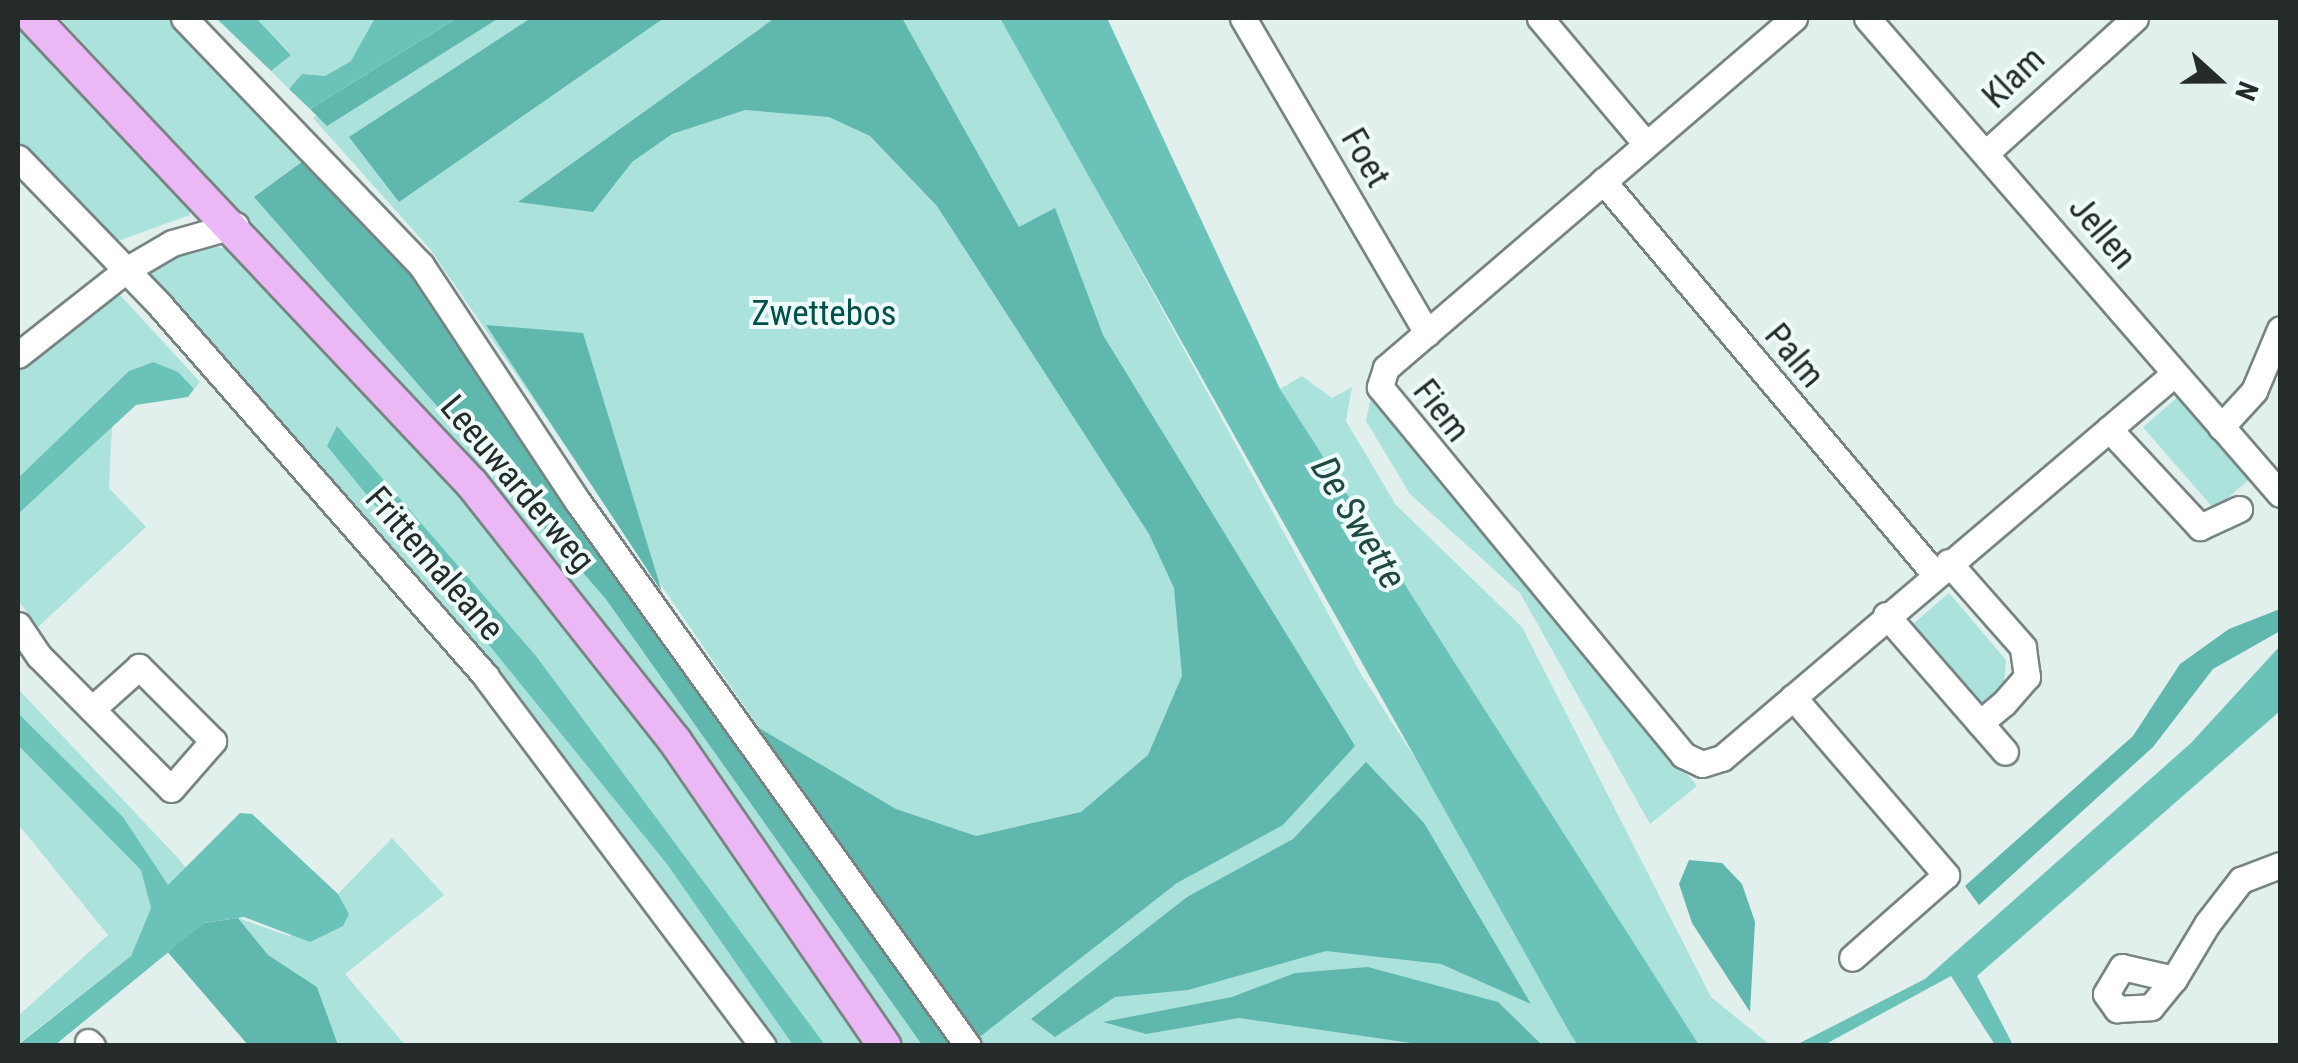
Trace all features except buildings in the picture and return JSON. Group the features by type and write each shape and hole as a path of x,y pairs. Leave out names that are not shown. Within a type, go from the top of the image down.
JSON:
{"main road":[{"name":"Leeuwarderweg","path":"34,18 236,225 508,529 675,741 885,1046"}],"street":[{"name":"Leeuwarderweg","path":"184,18 421,265 578,502 968,1046"},
{"name":"Foet","path":"1243,18 1427,333"},
{"path":"1540,18 1646,144"},
{"name":"Fiem","path":"1794,18 1386,368 1385,402 1683,755 1702,764 1722,758 1941,568 2174,374"},
{"name":"Jellen","path":"1867,18 1988,151 2280,494"},
{"name":"Klam","path":"1988,151 2135,18"},
{"name":"Frittemaleane","path":"18,158 126,270 498,691 763,1046"},
{"name":"Palm","path":"1603,181 1941,568"},
{"path":"18,355 126,270 172,243 236,225"},
{"path":"2221,426 2254,391 2280,328"},
{"path":"2109,428 2200,527 2239,509"},
{"path":"1941,568 2023,648 2027,678 1980,723"},
{"path":"1886,616 2005,752"},
{"path":"18,624 92,709 171,789 213,740 139,666 92,709"},
{"path":"1793,697 1946,875 1852,958"},
{"path":"2174,979 2241,880 2280,864"}],"green space":[{"path":"60,18 174,18 314,153 255,198 605,598 922,1045 905,1045 690,738 449,442"},
{"path":"256,18 375,18 375,22 351,62 325,76 302,74 289,89 271,71 291,54"},
{"name":"Zwettebos","path":"472,18 1003,18 1361,674 1599,1045 977,1045 430,249 313,118"},
{"path":"18,22 189,199 190,215 115,242 18,143"},
{"path":"204,245 235,250 469,507 665,756 868,1045 776,1045 532,714 145,275 176,251"},
{"path":"120,295 200,382 194,389 153,362 129,371 18,478 18,369"},
{"path":"1302,376 1332,398 1352,387 1346,421 1396,505 1522,627 1711,997 1770,1045 1699,1045 1280,389"},
{"path":"2180,395 2252,477 2215,509 2143,427"},
{"path":"1371,397 1697,786 1650,824 1520,593 1410,494 1366,421"},
{"path":"112,427 109,488 146,527 38,627 18,600 18,514"},
{"path":"1949,593 2006,660 2004,685 1975,711 1906,630"},
{"path":"18,689 190,873 168,886 123,817 18,713"},
{"path":"18,745 142,870 151,908 131,956 18,1044 18,1016 108,935 18,824"},
{"path":"392,838 444,895 345,974 405,1045 338,1045 317,987 268,955 238,918 289,936 349,914 338,894"}],"shaded area":[{"path":"457,18 499,18 327,126 310,109"},
{"path":"531,18 664,18 399,202 349,137"},
{"path":"775,18 902,18 1019,227 1055,208 1103,335 1355,746 1283,825 1177,883 977,1039 759,728 896,809 976,836 1081,812 1148,755 1182,676 1174,588 1149,534 937,206 870,136 829,117 745,110 672,134 632,162 593,212 518,202"},
{"path":"314,153 410,266 950,1045 922,1045 605,598 254,197"},
{"path":"486,325 583,333 662,592"},
{"path":"2280,609 2280,631 2213,669 2153,747 1979,905 1965,886 2133,736 2180,664 2229,629"},
{"path":"1366,762 1424,823 1531,1004 1441,964 1326,951 1188,990 1115,997 1055,1037 1031,1019 1187,897 1293,839"},
{"path":"1689,860 1722,863 1742,884 1755,922 1750,1012 1692,923 1679,884"},
{"path":"238,918 268,955 317,987 338,1045 248,1045 166,950 204,923"},
{"path":"1368,967 1498,1002 1542,1045 1425,1045 1239,1018 1146,1034 1103,1022 1232,997 1295,973"}],"water":[{"path":"216,18 256,18 291,55 271,71"},
{"path":"375,18 457,18 310,109 289,89 302,74 325,76 351,61"},
{"name":"De Swette","path":"1000,18 1107,18 1280,389 1699,1045 1578,1045 1571,1035"},
{"path":"153,362 178,372 194,389 188,397 136,405 18,514 18,478 129,371"},
{"path":"337,426 536,656 825,1045 793,1045 667,864 327,446"},
{"path":"2280,646 2280,711 1977,976 2013,1045 1995,1045 1951,976 1824,1045 1796,1045 1925,979 2191,743"},
{"path":"18,713 123,817 168,885 240,813 252,814 338,894 349,914 343,926 310,942 244,917 204,923 55,1045 18,1045 131,956 151,908 141,870 18,745"}]}
